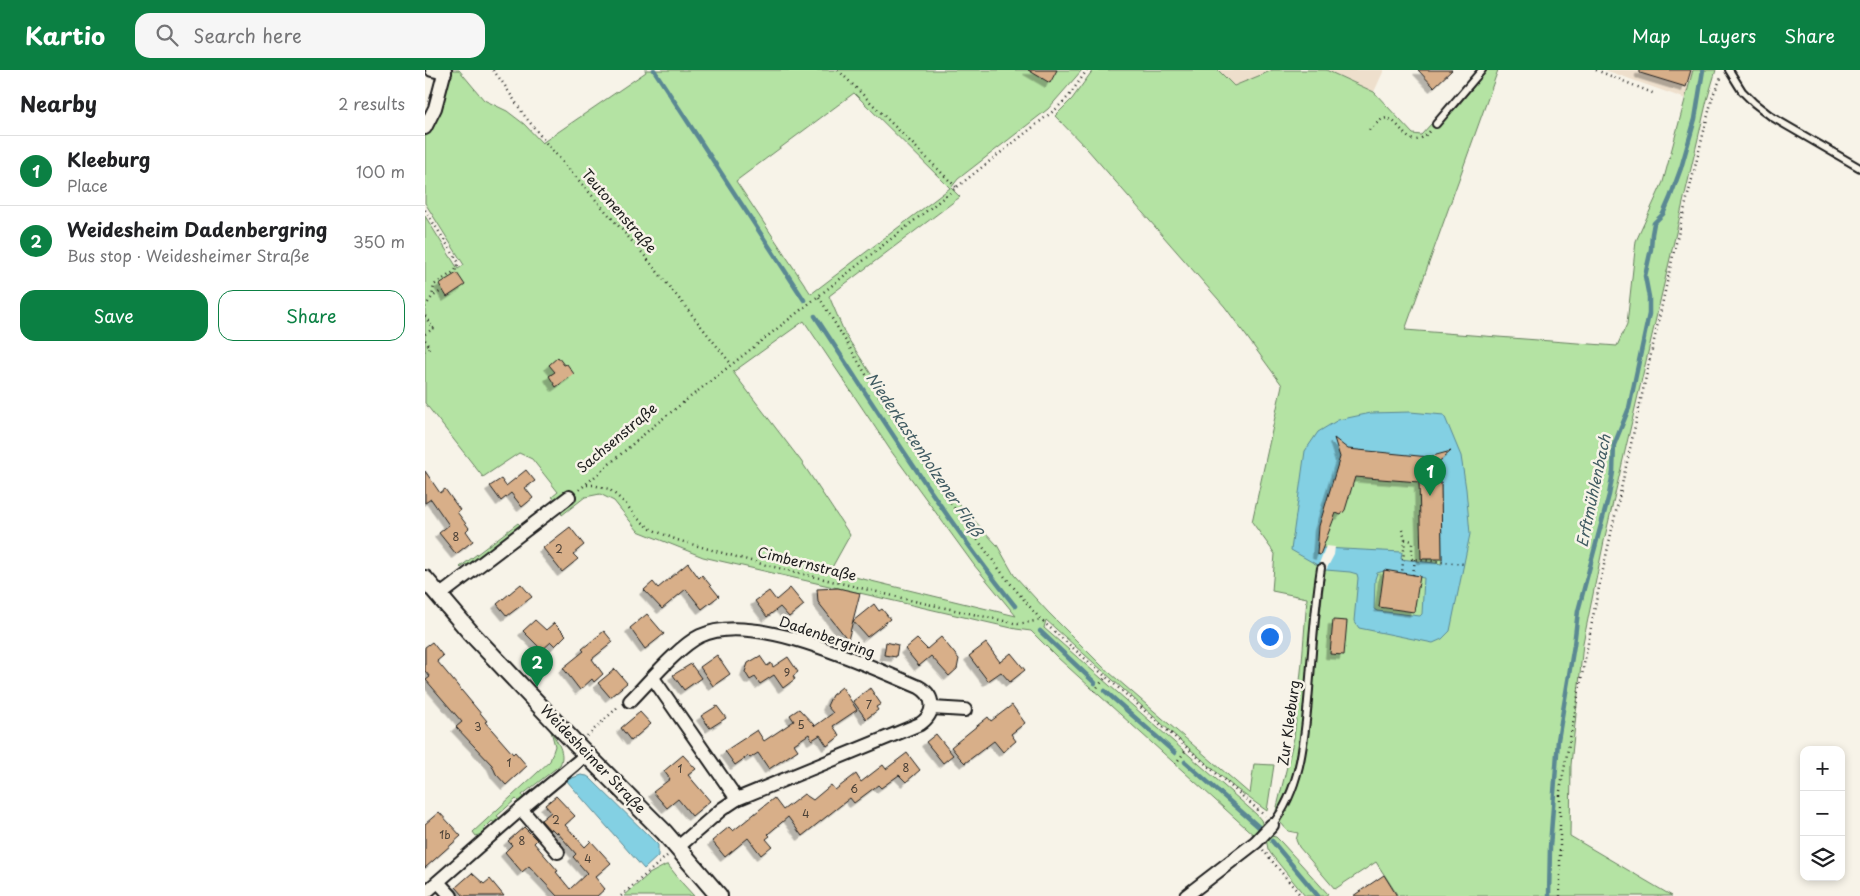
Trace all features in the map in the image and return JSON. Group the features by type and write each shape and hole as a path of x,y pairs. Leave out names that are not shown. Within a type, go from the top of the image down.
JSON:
{"street":[{"path":"425,128 435,108 445,71 432,70"},
{"path":"439,596 569,496"},
{"name":"Weidesheimer Straße","path":"425,579 471,633 586,755 664,832 719,896"},
{"name":"Dadenbergring","path":"630,700 682,649 700,636 724,629 755,630 816,646 919,687 928,693 931,698 932,708"},
{"path":"653,678 737,799"},
{"path":"677,848 722,809 737,799 911,728 926,720 932,708 965,710"},
{"path":"425,893 586,755"},
{"path":"521,809 558,852"},
{"name":"Zur Kleeburg","path":"1186,896 1256,842 1272,825"},
{"path":"438,882 451,896"}],"lane":[{"path":"1436,124 1482,70"},
{"path":"1727,70 1754,103 1772,117 1860,168"},
{"name":"Zur Kleeburg","path":"1272,825 1285,805 1294,784 1305,738 1321,568"}],"path":[{"name":"Teutonenstraße","path":"493,70 547,144 645,255 732,365"},
{"path":"838,70 957,188"},
{"name":"Sachsenstraße","path":"569,496 585,485 656,424 1056,109 1069,96 1087,70"},
{"path":"1596,70 1655,94"},
{"path":"1561,896 1560,792 1596,601 1674,251 1713,95 1727,70"},
{"path":"1369,130 1382,119 1387,118 1395,122 1408,138 1419,139 1423,138 1436,124"},
{"path":"425,210 459,264 455,270 433,285 433,297"},
{"path":"425,307 433,297 443,290"},
{"path":"819,297 891,414 952,505 1005,577 1041,620 1262,814 1272,825"},
{"path":"425,319 433,329"},
{"path":"425,334 437,326"},
{"path":"425,340 430,348 425,351"},
{"name":"Cimbernstraße","path":"585,485 593,485 609,490 651,529 677,540 758,563 1018,624 1041,620"},
{"path":"1402,530 1405,539 1402,573"},
{"path":"1405,539 1412,541 1412,559 1415,560 1413,575"},
{"path":"1415,560 1464,564"},
{"path":"1094,691 1105,677"},
{"path":"574,742 588,736 625,699 630,700"},
{"path":"1175,764 1187,749"},
{"path":"1256,842 1301,896"},
{"path":"621,896 677,848"}],"shaded area":[{"path":"1218,70 1273,70 1234,86"},
{"path":"1326,70 1384,70 1374,92"},
{"path":"1605,70 1693,70 1686,99"}],"green space":[{"path":"450,70 459,70 484,100 507,111 524,124 542,143 646,72 645,70 1082,70 1048,109 958,179 951,188 960,197 829,296 845,334 930,465 959,504 997,545 1014,575 1048,612 1103,667 1250,794 1254,764 1274,765 1267,811 1235,788 1046,620 1044,628 1256,814 1263,826 1256,837 1058,658 1031,631 703,557 638,531 614,501 600,494 585,497 562,515 557,500 552,497 558,492 532,459 519,453 483,477 425,403 425,216 458,269 464,265 425,203 425,137 431,128","holes":["854,93 950,188 811,294 736,181","804,321 891,451 974,565 1016,616 830,571 850,535 801,461 733,372"]},
{"path":"1093,70 1218,70 1234,86 1273,70 1326,70 1374,92 1413,134 1421,135 1432,123 1436,128 1458,106 1487,70 1498,70 1405,330 1617,346 1627,324 1636,241 1663,182 1693,70 1716,70 1707,100 1604,541 1583,643 1571,765 1570,836 1672,896 1398,896 1376,862 1335,889 1299,847 1296,840 1298,833 1288,831 1280,822 1296,785 1306,747 1325,569 1320,567 1316,585 1305,706 1293,773 1285,797 1276,811 1294,738 1307,598 1272,591 1275,554 1252,522 1282,385 1225,307 1088,150 1055,116 1072,99"},
{"path":"518,523 521,526 468,566 466,564 460,567"},
{"path":"551,731 561,751 562,760 560,765 522,795 524,799 520,803 516,799 497,816 501,819 496,824 492,821 484,829 486,832 476,836 473,832 550,761 555,746"},
{"path":"1271,836 1276,837 1282,843 1328,894 1324,896 1305,896 1268,849 1266,839"},
{"path":"666,865 694,896 624,896 649,874"}],"water":[{"path":"1410,412 1444,415 1461,456 1470,534 1450,631 1442,639 1433,643 1359,628 1354,621 1357,574 1326,570 1291,550 1305,451 1318,432 1338,420 1371,413","holes":["1341,455 1432,457 1440,459 1435,463 1436,483 1441,483 1442,564 1401,559 1402,552 1323,548 1317,546","1384,571 1424,578 1422,614 1420,616 1377,611 1374,609 1375,579 1377,573"]},
{"path":"581,775 590,778 658,845 658,856 644,869 566,780"}],"pier":[{"path":"1326,546 1335,547 1334,555 1326,570 1318,566"}],"building":[{"path":"1028,70 1057,70 1050,83"},
{"path":"1418,70 1452,70 1434,87"},
{"path":"1640,70 1691,70 1686,87 1640,73"},
{"path":"457,273 465,285 447,297 439,284"},
{"path":"558,357 564,365 567,364 574,374 556,387 549,376 555,372 549,365"},
{"path":"1334,438 1348,449 1429,457 1451,451 1435,465 1436,483 1441,483 1442,559 1421,559 1419,482 1355,477 1345,510 1341,515 1336,513 1320,555 1317,554 1319,526 1340,457"},
{"path":"526,470 535,481 525,488 533,498 522,507 511,493 501,501 490,486 501,479 506,486"},
{"path":"425,471 440,493 445,489 460,510 457,512 469,528 466,531 473,541 456,554 439,533 449,525 431,499 425,503"},
{"path":"570,527 584,545 573,554 578,559 562,572 543,548"},
{"path":"688,563 699,578 702,575 719,596 702,609 686,589 662,609 644,590 653,582 658,588"},
{"path":"1384,570 1420,576 1414,612 1379,607"},
{"path":"521,584 532,597 507,616 497,604"},
{"path":"790,588 804,605 789,617 780,607 767,617 755,601 769,591 776,600"},
{"path":"838,588 860,593 848,640 818,602 817,589"},
{"path":"874,604 879,611 882,609 890,619 867,637 853,621"},
{"path":"647,614 664,634 645,649 630,628"},
{"path":"535,620 546,630 554,623 566,635 555,646 551,642 542,650 523,631"},
{"path":"1333,620 1347,621 1344,655 1330,654"},
{"path":"604,631 613,642 592,659 603,674 594,682 592,679 580,690 563,668"},
{"path":"941,637 959,659 957,669 949,676 931,656 919,666 905,649 917,639 927,649"},
{"path":"432,642 443,656 437,661 487,721 485,722 513,754 515,752 527,766 506,785 496,774 492,765 456,727 462,722 426,680 430,677 425,671 425,647"},
{"path":"886,642 898,645 896,657 884,655"},
{"path":"986,643 1000,662 1011,653 1025,670 1010,682 1001,672 988,681 969,656"},
{"path":"717,655 730,674 713,686 700,667"},
{"path":"760,656 767,666 771,663 773,667 788,657 798,672 793,676 795,679 783,688 774,675 760,684 755,677 750,680 745,672 748,663"},
{"path":"691,664 701,678 684,690 673,675"},
{"path":"615,669 627,683 610,697 598,683"},
{"path":"842,687 857,710 833,726 840,736 827,746 820,735 812,740 809,734 794,744 798,750 769,769 758,753 750,758 748,756 735,765 725,751 757,730 764,741 794,721 790,715 799,709 815,726 833,713 827,706 832,695"},
{"path":"870,688 881,704 876,707 878,710 866,719 853,701"},
{"path":"1012,705 1025,723 1011,734 1016,741 1003,752 994,741 965,763 951,747 988,717 991,721"},
{"path":"717,706 726,718 710,728 701,716"},
{"path":"640,712 651,724 631,741 621,728"},
{"path":"936,734 953,755 943,763 926,742"},
{"path":"907,753 920,770 906,782 899,775 881,788 878,785 854,803 850,798 802,836 788,817 768,834 770,836 766,839 772,846 761,855 748,838 725,857 712,841 729,827 733,831 774,798 783,810 804,794 813,800 831,785 835,790 856,774 861,782 883,765 886,769"},
{"path":"683,755 696,769 688,775 710,801 692,816 678,799 667,808 653,792 670,779 664,771"},
{"path":"556,796 575,816 565,825 585,847 591,841 611,863 595,877 605,889 597,896 557,896 529,866 522,872 505,852 512,845 508,841 524,827 537,840 534,843 558,871 556,872 570,889 587,873 573,857 576,854 557,832 551,828 550,830 541,820 551,812 545,805"},
{"path":"439,812 461,836 425,868 425,824"},
{"path":"472,873 484,884 490,879 504,896 464,896 456,887"},
{"path":"1384,875 1397,896 1353,896"}],"waterway":[{"name":"Niederkastenholzener Fließ","path":"654,70 804,300"},
{"name":"Erftmühlenbach","path":"1549,896 1550,847 1558,740 1578,611 1609,495 1613,472 1614,445 1629,408 1649,314 1649,297 1645,276 1654,223 1663,214 1681,168 1695,119 1703,70"},
{"name":"Niederkastenholzener Fließ","path":"815,316 937,500 1015,606"},
{"name":"Niederkastenholzener Fließ","path":"1040,631 1095,683"},
{"name":"Niederkastenholzener Fließ","path":"1105,691 1175,753"},
{"name":"Niederkastenholzener Fließ","path":"1185,762 1260,828"},
{"name":"Niederkastenholzener Fließ","path":"1272,841 1318,896"}],"place":[{"name":"Kleeburg","path":"1430,496"},
{"name":"Weidesheim Dadenbergring","path":"537,687"}]}
